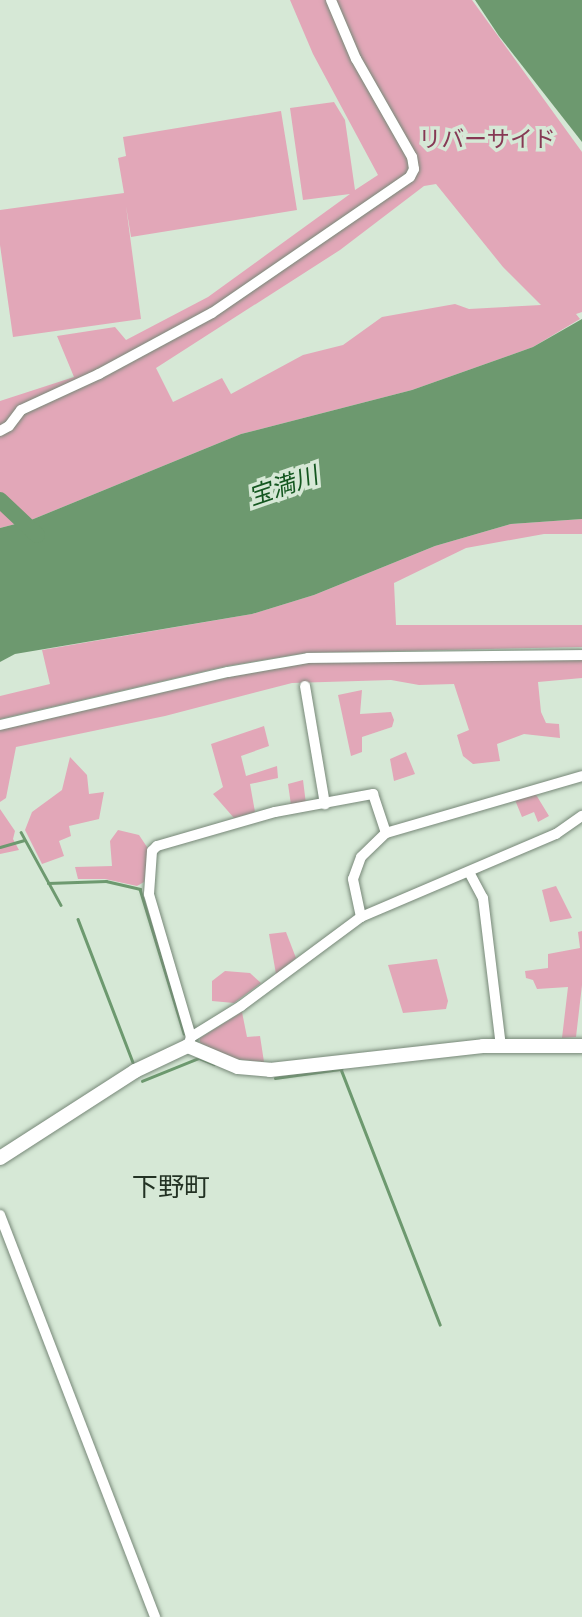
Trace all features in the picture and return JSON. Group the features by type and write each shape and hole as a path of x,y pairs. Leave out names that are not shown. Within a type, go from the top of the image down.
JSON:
{"street":[{"path":"0,431 9,426 20,410 99,374 212,313 410,177 414,169 412,157 356,59 331,0"},
{"path":"0,725 228,672 308,657 582,655"},
{"path":"305,686 325,804"},
{"path":"360,917 353,879 361,857 386,833 582,776"},
{"path":"386,833 376,795 275,812 157,846 152,851 149,894 190,1041 238,1067 270,1070 501,1046 582,1045"},
{"path":"0,1158 135,1071 190,1041 360,917 556,834 582,816"},
{"path":"468,872 483,898 501,1046"},
{"path":"0,1215 155,1617"}],"green space":[{"name":"リバーサイド","path":"290,0 472,0 582,152 582,312 576,314 580,319 533,347 412,390 241,434 31,520 0,528 0,401 74,377 57,336 115,327 126,340 208,297 350,194 303,200 290,108 334,102 345,120 355,190 378,175 313,54","holes":["436,184 503,267 541,305 469,309 455,304 382,317 343,345 303,355 231,394 222,378 173,402 156,368 340,250 424,186"]},
{"path":"281,111 297,210 131,237 126,206 141,319 13,337 0,245 0,210 124,193 118,158 126,156 123,137"},
{"path":"582,519 582,534 544,534 466,548 394,583 396,625 582,625 582,647 305,653 227,666 0,719 0,696 50,684 42,650 252,614 314,595 435,546 511,524"},
{"path":"582,658 582,678 538,682 541,712 546,723 559,724 560,738 524,734 497,744 500,761 473,764 463,756 457,735 469,730 454,684 419,685 391,680 292,683 165,716 16,747 6,798 0,802 0,730 230,677 308,663"},
{"path":"362,690 360,714 391,712 394,720 392,727 362,737 362,752 351,756 338,695"},
{"path":"264,726 269,746 241,756 246,776 277,766 278,778 250,784 255,812 234,818 213,794 223,787 211,744"},
{"path":"406,752 415,774 394,781 390,759"},
{"path":"70,757 87,775 89,794 104,792 99,819 69,826 71,836 59,841 64,856 42,864 25,830 32,812 62,790"},
{"path":"303,780 306,804 291,805 288,784"},
{"path":"535,793 549,816 538,822 534,812 522,817 515,800"},
{"path":"0,809 15,831 13,839 19,850 0,854"},
{"path":"118,830 139,835 149,850 144,882 137,886 105,879 78,879 75,867 112,866 110,841"},
{"path":"556,886 572,918 550,922 542,890"},
{"path":"582,931 582,985 576,1037 562,1038 568,987 537,989 533,980 526,978 525,971 548,968 548,954 580,948 578,932"},
{"path":"286,932 296,958 276,974 269,934"},
{"path":"437,959 448,1001 446,1009 403,1013 388,965"},
{"path":"225,971 250,973 261,983 234,1003 212,1001 212,981"},
{"path":"242,1012 247,1037 260,1036 264,1062 234,1059 200,1043 200,1038"}],"water":[{"path":"475,0 582,0 582,142 499,36"},
{"name":"宝満川","path":"582,319 582,519 511,524 435,546 314,595 252,614 15,654 0,662 0,528 31,520 241,434 412,390 533,347"}],"waterway":[{"path":"0,500 37,535"},
{"path":"21,832 61,905"},
{"path":"0,847 24,840"},
{"path":"48,883 106,881 140,889 184,1033"},
{"path":"78,919 134,1065"},
{"path":"142,1081 199,1058 214,1064"},
{"path":"275,1078 341,1069 440,1324"}],"district":[{"name":"下野町","path":"171,1188"}]}
